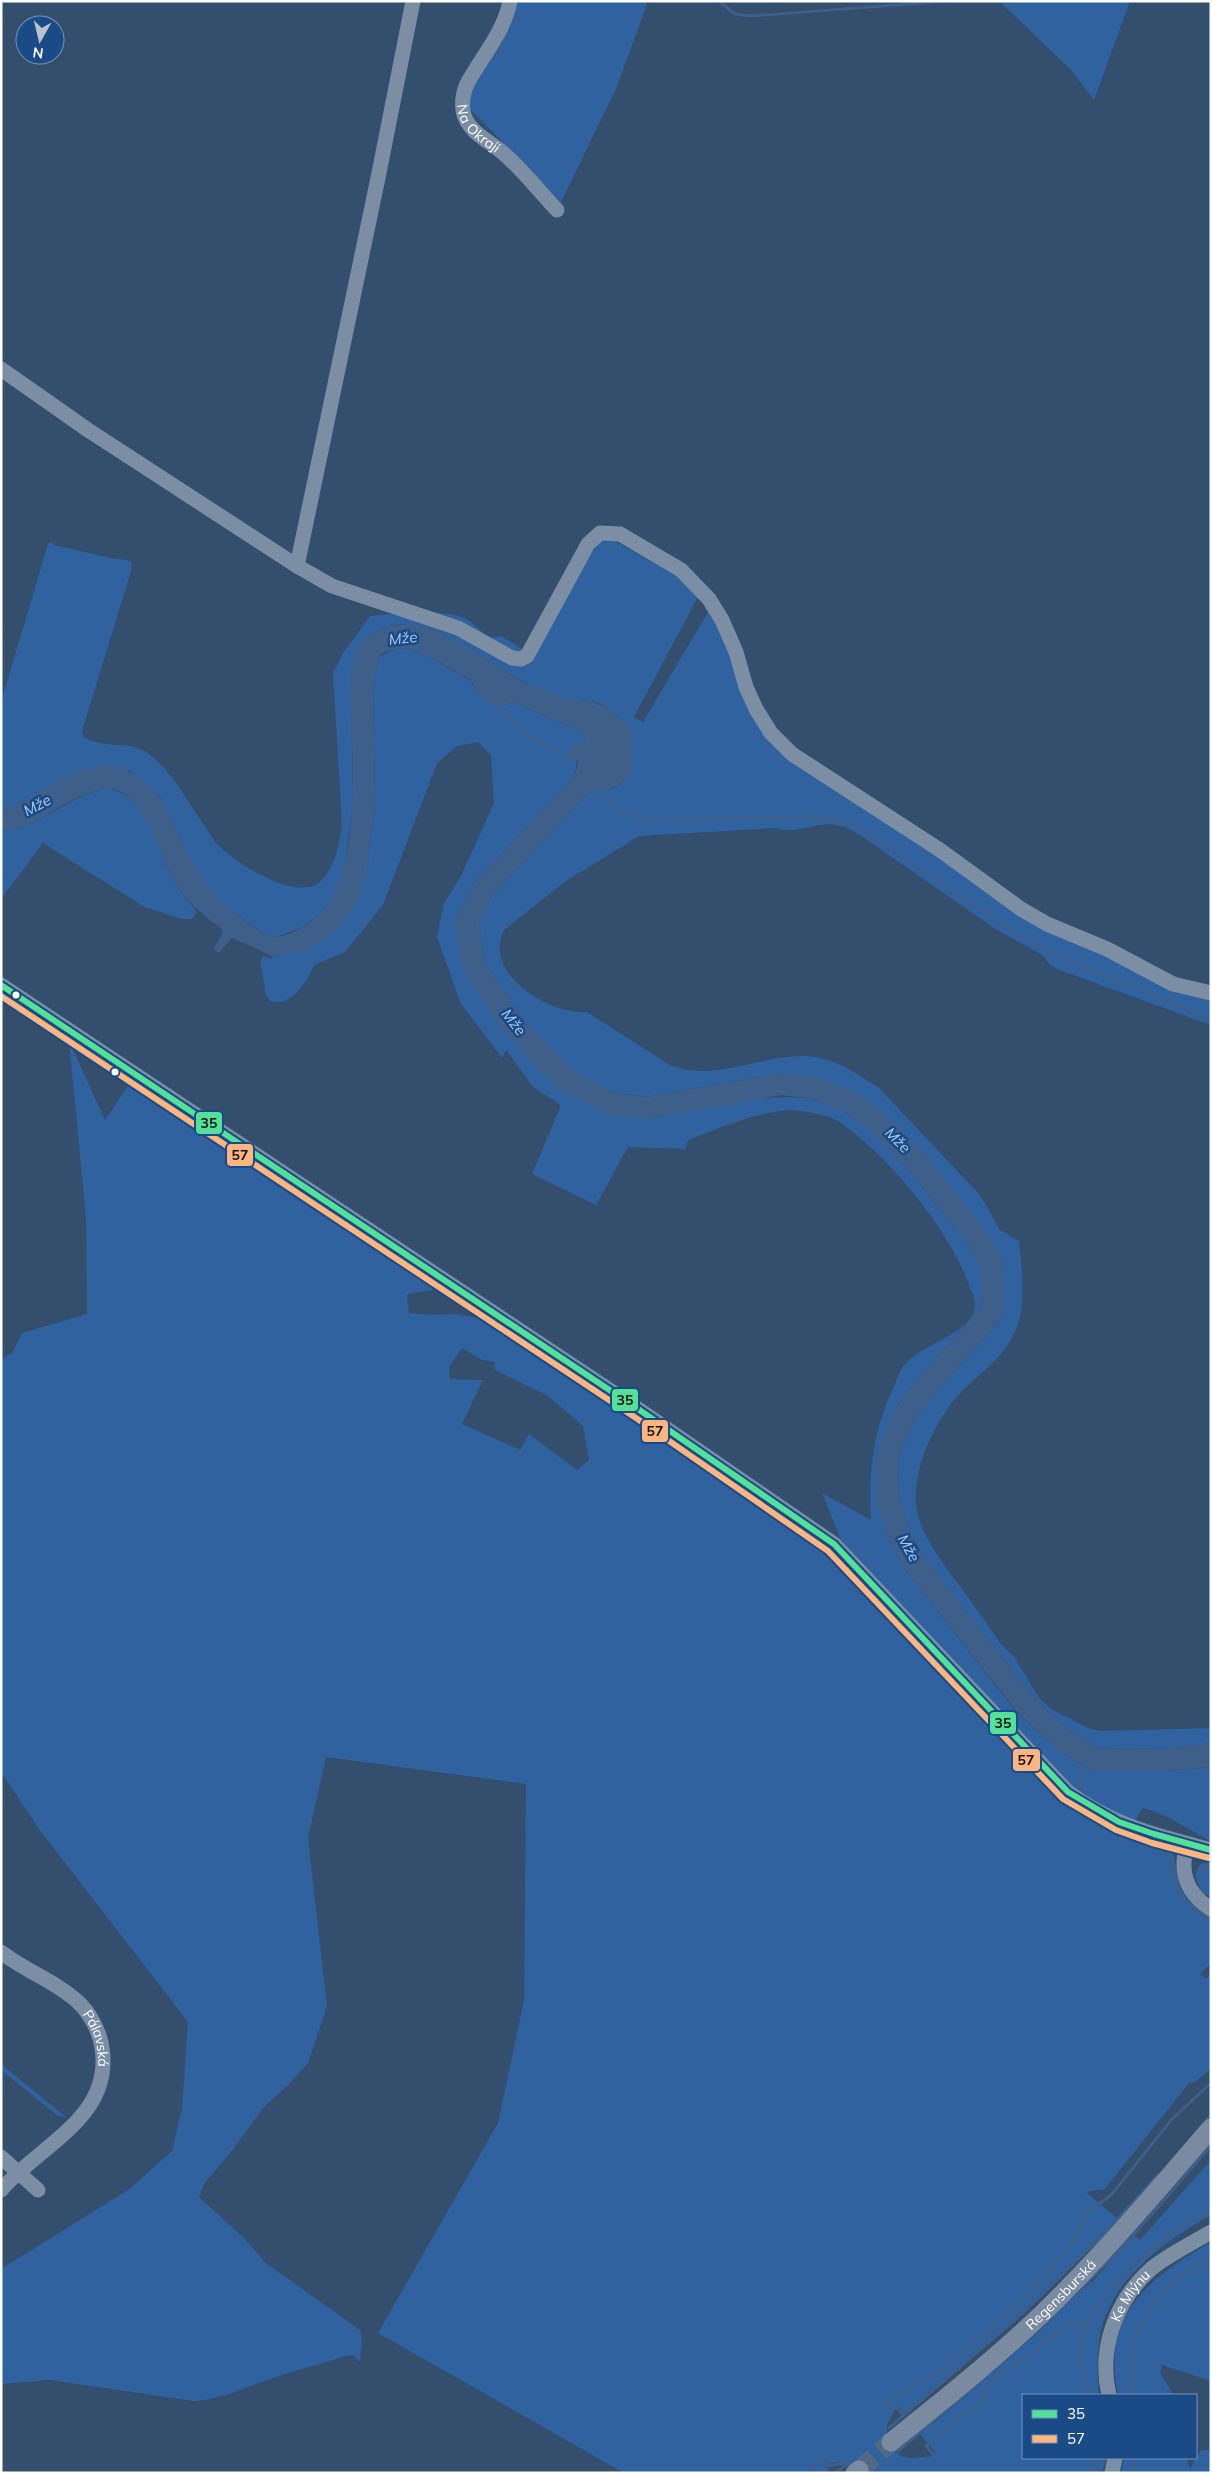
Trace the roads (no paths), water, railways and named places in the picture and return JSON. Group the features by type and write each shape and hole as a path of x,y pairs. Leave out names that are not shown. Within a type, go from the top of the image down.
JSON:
{"main road":[{"name":"Regensburská","path":"891,2442 972,2376 1041,2315 1095,2260 1211,2128"}],"street":[{"path":"297,566 380,173 413,1"},
{"name":"Na Okraji","path":"510,1 508,13 490,48 467,84 462,101 464,116 474,131 502,152 557,210"},
{"path":"1,369 88,430 297,566 332,586 458,628 512,658 520,659 527,656 588,544 600,533 620,534 681,570 709,599 722,620 736,652 746,687 756,709 771,732 792,754 940,850 1021,909 1047,924 1107,949 1173,984 1211,993"},
{"path":"1,985 709,1458 834,1544 1068,1792 1107,1818 1211,1850"},
{"path":"1187,1844 1183,1862 1185,1879 1192,1894 1211,1909"},
{"name":"Pálavská","path":"1,1952 14,1963 80,2003 97,2030 104,2056 101,2082 91,2106 74,2125 18,2171 1,2190"},
{"path":"1,2157 38,2190"},
{"name":"Ke Mlýnu","path":"1109,2394 1105,2369 1106,2350 1111,2330 1128,2294 1152,2268 1211,2232"},
{"path":"1112,2473 1115,2459"}],"water":[{"name":"Mže","path":"409,624 427,626 457,641 523,682 566,699 591,701 612,711 629,726 633,744 633,767 627,779 608,790 591,790 491,897 479,923 485,961 521,1018 572,1070 615,1093 646,1097 781,1073 819,1077 858,1094 883,1112 925,1154 990,1237 1001,1261 1004,1310 997,1324 929,1400 915,1419 901,1449 898,1463 899,1495 907,1524 923,1556 1034,1698 1071,1732 1098,1748 1164,1749 1211,1743 1211,1767 1165,1771 1091,1771 1058,1750 1018,1713 904,1568 885,1532 876,1498 876,1461 880,1442 896,1408 912,1386 978,1311 981,1305 982,1289 979,1267 971,1248 908,1169 868,1129 847,1113 814,1099 782,1095 647,1119 609,1115 558,1089 503,1032 463,969 455,920 473,884 571,780 577,769 578,760 569,759 573,743 586,743 585,737 578,730 513,702 495,708 478,694 470,679 430,657 404,648 383,653 379,657 373,683 375,803 367,870 357,902 335,931 309,950 272,956 232,938 219,953 213,949 222,934 222,929 197,909 181,891 170,873 157,842 140,811 130,798 119,791 106,789 92,792 28,824 15,829 1,831 1,809 10,808 58,781 84,770 109,765 122,768 144,780 159,796 205,882 224,904 265,934 281,936 295,931 308,924 318,915 332,897 342,874 348,847 353,788 351,685 356,651 369,635 388,627"}],"waterway":[{"path":"719,1 735,14 751,16 948,1"},
{"path":"497,703 521,729 539,743 560,753 572,756"},
{"path":"600,787 614,807 641,820 811,817 852,823 1026,940 1066,960 1211,1019"},
{"path":"1080,1790 1084,1764"},
{"path":"1077,1809 1088,1818 1113,1831 1155,1844 1166,1851 1179,1893 1194,1909 1211,1919"},
{"path":"1200,1870 1211,1865"},
{"path":"883,2406 894,2396 936,2373 985,2334 1032,2290 1072,2244 1087,2213 1112,2194 1172,2119 1211,2083"},
{"path":"1205,2122 1211,2115"},
{"path":"1082,2287 1133,2236 1211,2145"},
{"path":"889,2428 1025,2311 1098,2240 1159,2174"},
{"path":"1090,2394 1085,2381 1081,2350 1083,2335 1096,2309 1121,2279 1162,2241 1182,2226 1211,2211"},
{"path":"1133,2394 1132,2365 1134,2351 1138,2336 1150,2309 1169,2286 1211,2258"},
{"path":"933,2454 926,2446 981,2403 988,2384 1071,2324 1077,2323 1090,2328"},
{"path":"898,2451 990,2373"},
{"path":"890,2400 904,2416"},
{"path":"809,2473 825,2453"},
{"path":"821,2457 828,2466 844,2463 855,2466"},
{"path":"1093,2473 1099,2459"},
{"path":"1131,2473 1135,2459"},
{"path":"835,2473 846,2465"}],"tunnel":[{"path":"859,2470 891,2442"}]}
